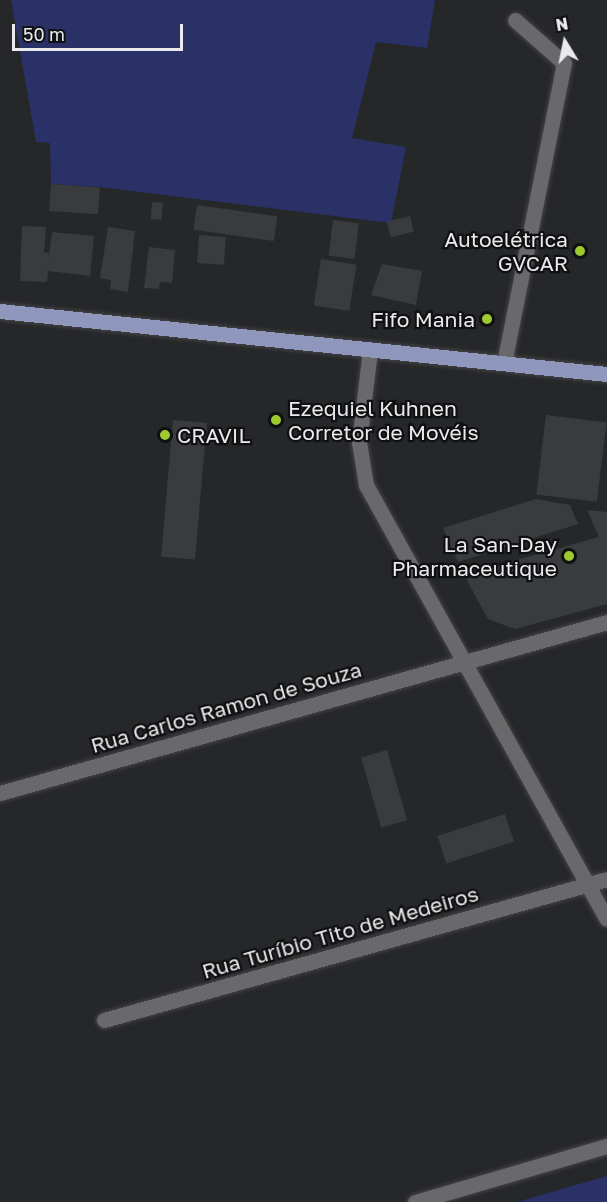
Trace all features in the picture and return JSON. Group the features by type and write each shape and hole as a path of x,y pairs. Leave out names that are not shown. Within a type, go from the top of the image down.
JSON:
{"main road":[{"path":"0,311 607,374"}],"street":[{"path":"504,363 564,63 515,20"},
{"path":"370,350 359,442 366,485 607,919"},
{"name":"Rua Carlos Ramon de Souza","path":"0,793 607,622"},
{"name":"Rua Turíbio Tito de Medeiros","path":"104,1020 607,879"},
{"path":"415,1202 607,1146"}],"shaded area":[{"path":"11,0 435,0 427,48 376,42 352,138 406,147 391,223 100,187 51,184 50,143 36,142"},
{"path":"607,1176 607,1202 517,1202"}],"building":[{"path":"51,184 100,187 98,214 49,211"},
{"path":"152,202 163,203 161,220 151,219"},
{"path":"197,205 277,216 274,241 194,230"},
{"path":"410,216 414,232 391,237 387,222"},
{"path":"333,220 359,223 354,259 329,256"},
{"path":"22,226 46,227 44,252 49,253 48,263 52,232 94,236 90,276 48,271 47,282 20,281"},
{"path":"108,227 135,231 128,292 110,289 111,280 100,278"},
{"path":"199,235 226,237 224,265 197,263"},
{"path":"149,247 175,250 172,283 160,282 159,289 144,288"},
{"path":"321,259 357,265 349,311 314,305"},
{"path":"382,264 422,271 416,305 371,295"},
{"path":"546,415 607,422 597,502 536,494"},
{"path":"173,420 207,423 195,559 161,556"},
{"path":"536,499 570,505 578,524 458,562 443,528"},
{"name":"La San-Day Pharmaceutique","path":"587,510 607,512 607,604 515,629 488,619 464,575 599,537"},
{"path":"387,750 407,820 381,828 361,757"},
{"path":"505,814 514,842 446,864 437,836"}],"place":[{"name":"Autoelétrica GVCAR","path":"580,251"},
{"name":"Fifo Mania","path":"487,319"},
{"name":"Ezequiel Kuhnen Corretor de Movéis","path":"276,420"},
{"name":"CRAVIL","path":"165,435"},
{"name":"La San-Day Pharmaceutique","path":"569,556"}]}
